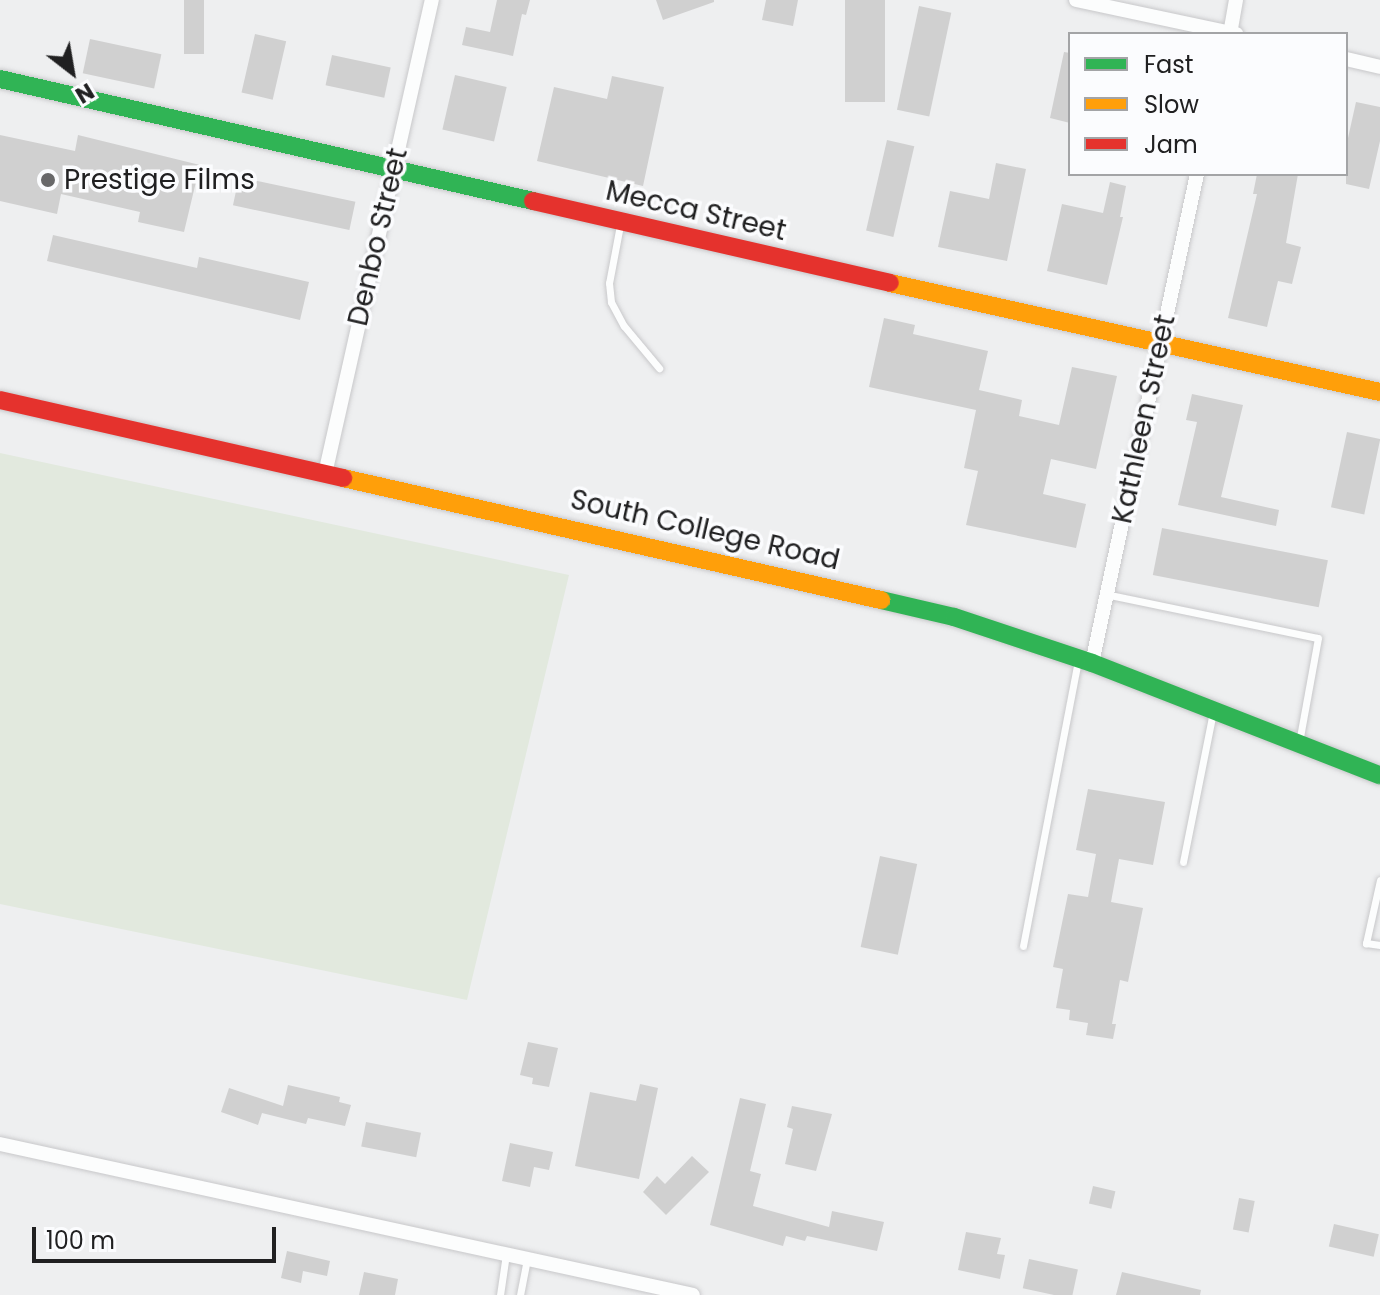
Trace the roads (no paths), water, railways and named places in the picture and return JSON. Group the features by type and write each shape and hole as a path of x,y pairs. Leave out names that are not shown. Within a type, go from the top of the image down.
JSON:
{"street":[{"name":"Denbo Street","path":"325,474 432,0"},
{"path":"1076,0 1223,32"},
{"path":"1232,32 1236,0"},
{"path":"1348,59 1380,67"},
{"name":"Mecca Street","path":"0,79 393,167 621,223 1380,392"},
{"name":"Kathleen Street","path":"1085,661 1105,594 1197,176"},
{"name":"South College Road","path":"0,400 896,601 996,629 1380,775"},
{"path":"0,1144 693,1295"}],"lane":[{"path":"621,223 609,283 611,302 624,326 659,368"},
{"path":"1105,594 1318,638 1299,745"},
{"path":"1023,946 1085,661"},
{"path":"1183,862 1213,712"},
{"path":"1380,880 1366,943 1380,945"},
{"path":"500,1295 506,1254"},
{"path":"520,1295 527,1258"}],"place":[{"name":"Prestige Films","path":"48,180"}]}
